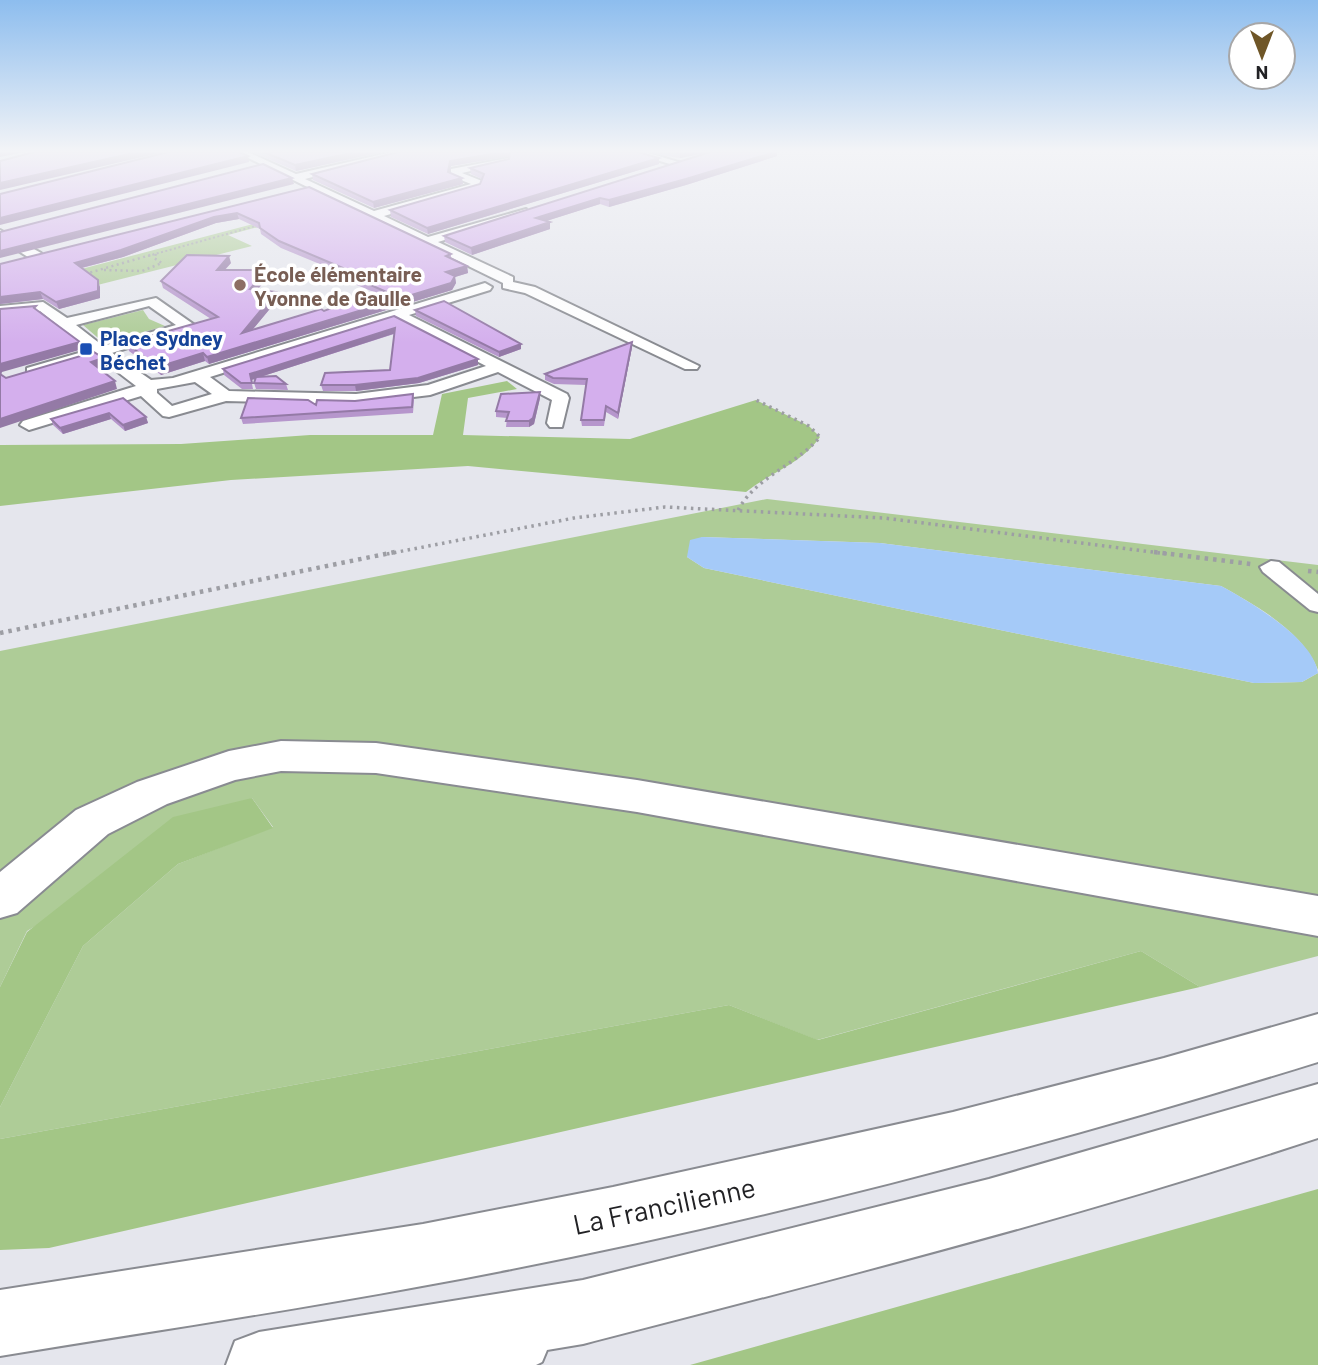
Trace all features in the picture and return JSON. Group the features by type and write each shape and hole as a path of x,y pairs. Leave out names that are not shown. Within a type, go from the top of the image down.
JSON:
{"highway":[{"path":"0,899 92,822 152,793 229,766 281,756 376,758 637,796 1318,916"},
{"name":"La Francilienne","path":"0,1323 423,1255 613,1217 953,1140 1164,1084 1318,1038"},
{"path":"259,1365 583,1312 989,1209 1198,1149 1318,1111"},
{"path":"456,1365 583,1312"}],"street":[{"path":"375,216 430,240 486,279 508,282 530,290 691,366"},
{"path":"430,240 508,216"},
{"path":"4,232 43,254 12,262"},
{"path":"29,425 137,392 149,385 174,383 396,314 486,279"},
{"path":"18,375 187,326 151,301 66,323"},
{"path":"0,310 43,306 135,379 149,385"},
{"path":"396,314 561,398 556,423"},
{"path":"149,385 149,395 169,412 225,396 356,398 430,390 501,366"},
{"path":"198,376 225,396"},
{"path":"1271,567 1318,606"}],"path":[{"path":"75,279 262,224"},
{"path":"97,271 136,272 158,266 162,263 154,258 156,253"},
{"path":"738,510 746,492 759,481 796,463 820,437 809,426 756,400"},
{"path":"0,633 573,518 665,507 884,518 1271,567"}],"green space":[{"path":"285,216 301,216 228,235 252,246 46,298 28,283"},
{"path":"143,310 149,319 165,326 104,343 83,325"},
{"path":"507,381 517,389 468,398 463,435 630,439 756,400 809,426 820,437 804,455 746,492 468,466 231,480 0,506 0,445 181,444 310,435 433,435 442,394"},
{"path":"767,499 1318,565 1318,670 1311,656 1290,631 1277,620 1221,586 880,543 702,537 687,557 704,568 1254,683 1302,682 1318,673 1318,956 1200,987 1141,951 817,1040 729,1005 0,1139 0,1107 83,946 178,864 273,827 252,798 27,931 0,987 0,651"},
{"path":"252,798 273,828 178,864 83,946 0,1107 0,987 27,932 173,817"},
{"path":"1141,951 1200,987 49,1248 0,1250 0,1139 729,1005 818,1040"},
{"path":"1318,1189 1318,1365 690,1365"}],"water":[{"path":"702,537 880,543 1221,586 1263,611 1293,634 1314,660 1318,673 1302,682 1254,683 704,568 687,557 690,540"}],"building":[{"path":"63,216 141,216 0,251 0,232"},
{"path":"194,216 221,216 75,263 98,280 98,291 56,302 40,292 0,297 0,264"},
{"path":"243,216 370,216 451,254 446,256 467,266 446,272 455,276 451,283 207,357 203,353 158,367 126,343 218,317 161,281 187,255 229,256 217,270 267,270 250,289 276,292 242,333 321,309 324,311 372,293 391,294 339,271 350,271 279,241 260,228 259,223"},
{"path":"402,216 468,216 427,228"},
{"path":"508,216 543,216 536,218 550,222 471,248 444,236"},
{"path":"444,301 521,344 499,352 415,310"},
{"path":"36,306 34,308 80,342 0,364 0,309"},
{"path":"394,316 478,359 418,378 355,385 321,385 325,373 390,370 395,328 250,374 252,383 241,383 223,369"},
{"path":"632,342 618,413 606,406 604,420 581,420 587,379 553,378 545,374"},
{"path":"94,352 103,358 91,362 115,381 0,419 0,374 6,378"},
{"path":"276,376 286,384 254,383 256,377"},
{"path":"540,392 533,418 529,421 506,421 509,412 496,411 501,394"},
{"path":"413,394 412,407 241,418 248,398 308,400 316,405 317,400 355,401"},
{"path":"123,398 146,417 123,425 109,413 60,428 51,419"}],"place":[{"name":"École élémentaire Yvonne de Gaulle","path":"240,285"},
{"name":"Place Sydney Béchet","path":"86,349"}]}
